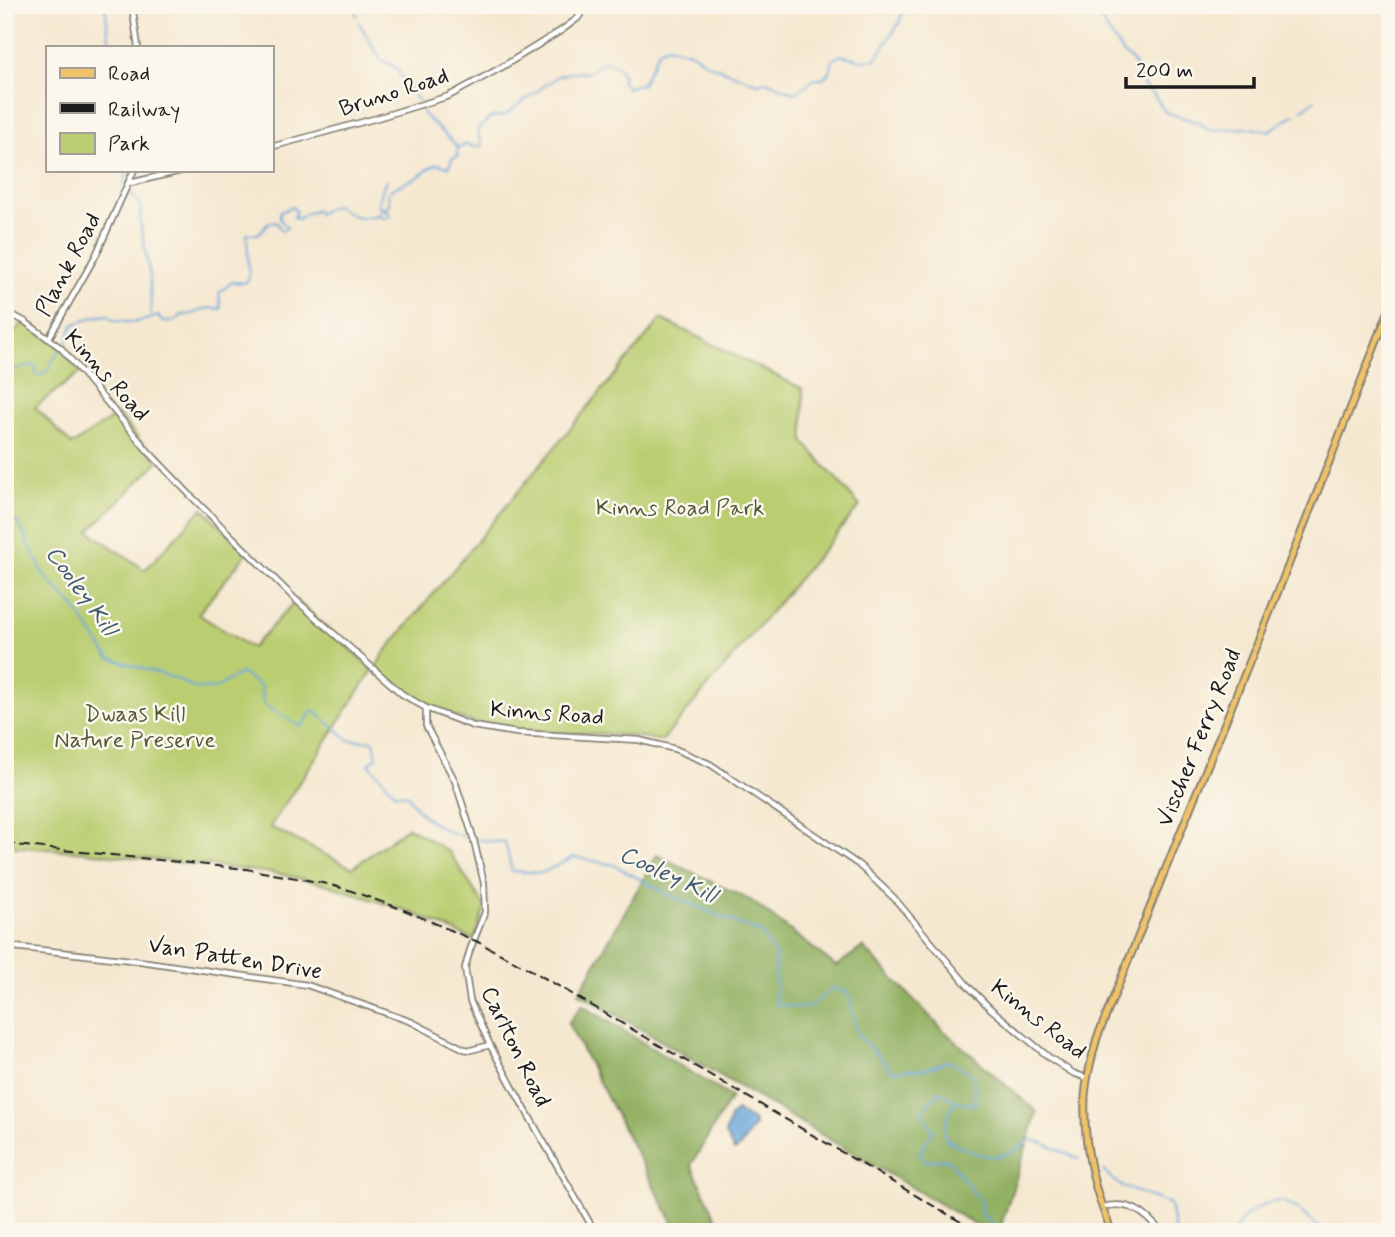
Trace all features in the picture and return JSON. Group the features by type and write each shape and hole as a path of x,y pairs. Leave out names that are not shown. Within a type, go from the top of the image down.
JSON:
{"main road":[{"name":"Vischer Ferry Road","path":"1112,1232 1096,1190 1086,1142 1085,1097 1097,1038 1390,308"}],"street":[{"path":"132,5 138,46"},
{"name":"Bruno Road","path":"273,146 377,118 457,92 575,21 586,5"},
{"name":"Plank Road","path":"49,338 96,255 133,172"},
{"path":"130,183 177,172"},
{"name":"Kinns Road","path":"5,311 49,338 63,350 148,451 247,552 402,694 426,708 473,726 495,730 639,740 675,749 710,764 859,865 888,892 991,1009 1050,1058 1087,1079"},
{"name":"Carlton Road","path":"426,708 426,726 455,781 484,883 485,912 467,958 465,977 470,1001 490,1045 594,1232"},
{"name":"Van Patten Drive","path":"5,946 285,980 368,1005 412,1022 464,1048 471,1050 490,1045"},
{"path":"1102,1207 1119,1204 1133,1207 1149,1217 1161,1232"}],"green space":[{"name":"Kinns Road Park","path":"661,319 803,389 804,442 860,506 662,741 616,734 538,732 491,726 450,715 412,696 375,668 385,652"},
{"name":"Dwaas Kill Nature Preserve","path":"24,321 56,343 82,371 35,407 72,445 118,414 158,462 89,531 145,570 203,508 247,553 198,614 252,648 296,600 373,670 270,827 352,868 408,827 449,852 485,907 474,940 408,911 322,883 274,873 77,851 5,846 5,343"},
{"path":"657,855 752,901 836,966 863,947 944,1031 1037,1112 999,1232 988,1232 579,993"},
{"path":"582,1005 731,1097 691,1165 720,1226 727,1232 678,1232 568,1023"}],"water":[{"path":"736,1111 753,1120 755,1125 734,1151 725,1134 730,1118"}],"waterway":[{"path":"105,5 109,39 112,46"},
{"path":"354,5 357,16"},
{"path":"65,348 73,325 93,317 108,315 111,319 130,322 159,316 161,321 173,322 182,315 209,308 221,309 219,293 232,282 245,283 249,278 247,234 258,234 270,222 277,223 282,231 287,228 280,219 280,212 292,207 296,211 294,218 298,219 316,210 319,214 326,208 337,206 357,216 378,215 382,208 386,210 389,204 388,192 430,167 438,164 449,167 452,158 458,157 457,149 467,144 474,147 482,145 477,130 491,117 504,116 558,76 573,72 587,73 606,61 620,69 623,76 621,81 628,88 642,84 659,50 667,46 690,52 710,65 757,83 766,81 794,93 815,79 822,79 829,73 832,60 841,55 862,60 876,59 899,23 905,5"},
{"path":"1087,5 1101,20 1123,54 1132,60 1143,85 1154,95 1165,112 1200,123 1208,130 1250,128 1269,131 1295,114"},
{"path":"359,23 381,60 394,66 419,102"},
{"path":"1301,110 1315,100"},
{"path":"421,109 459,148"},
{"path":"124,186 127,172"},
{"path":"380,207 380,194 387,180"},
{"path":"131,194 141,206 140,220 150,277 151,317"},
{"path":"379,216 390,216 387,210"},
{"path":"5,367 15,370 34,365 38,376 46,372 60,351"},
{"name":"Cooley Kill","path":"5,521 18,522 44,575 75,608 109,658 177,679 194,688 214,689 241,673 261,687 263,704 301,727 313,710 349,740 374,741 377,757 369,764 395,793 408,795 425,817 449,832 476,840 505,842 512,871 542,873 574,857 614,865 669,895 761,933 775,955 776,1005 808,1008 833,988 848,993 857,1034 893,1071 924,1069 949,1061 973,1075 975,1105 955,1101 939,1091 921,1112 933,1131 919,1153 926,1161 948,1159 981,1202 981,1214 1003,1232"},
{"path":"954,1102 944,1127 946,1139 969,1150 998,1156 1019,1148 1030,1140 1079,1159"},
{"path":"1103,1171 1121,1186 1170,1204 1175,1232"},
{"path":"1234,1232 1249,1214 1267,1203 1277,1201 1293,1206 1325,1232"}],"railway":[{"path":"5,844 246,869 346,889 404,910 478,942 531,970 978,1232"}]}
